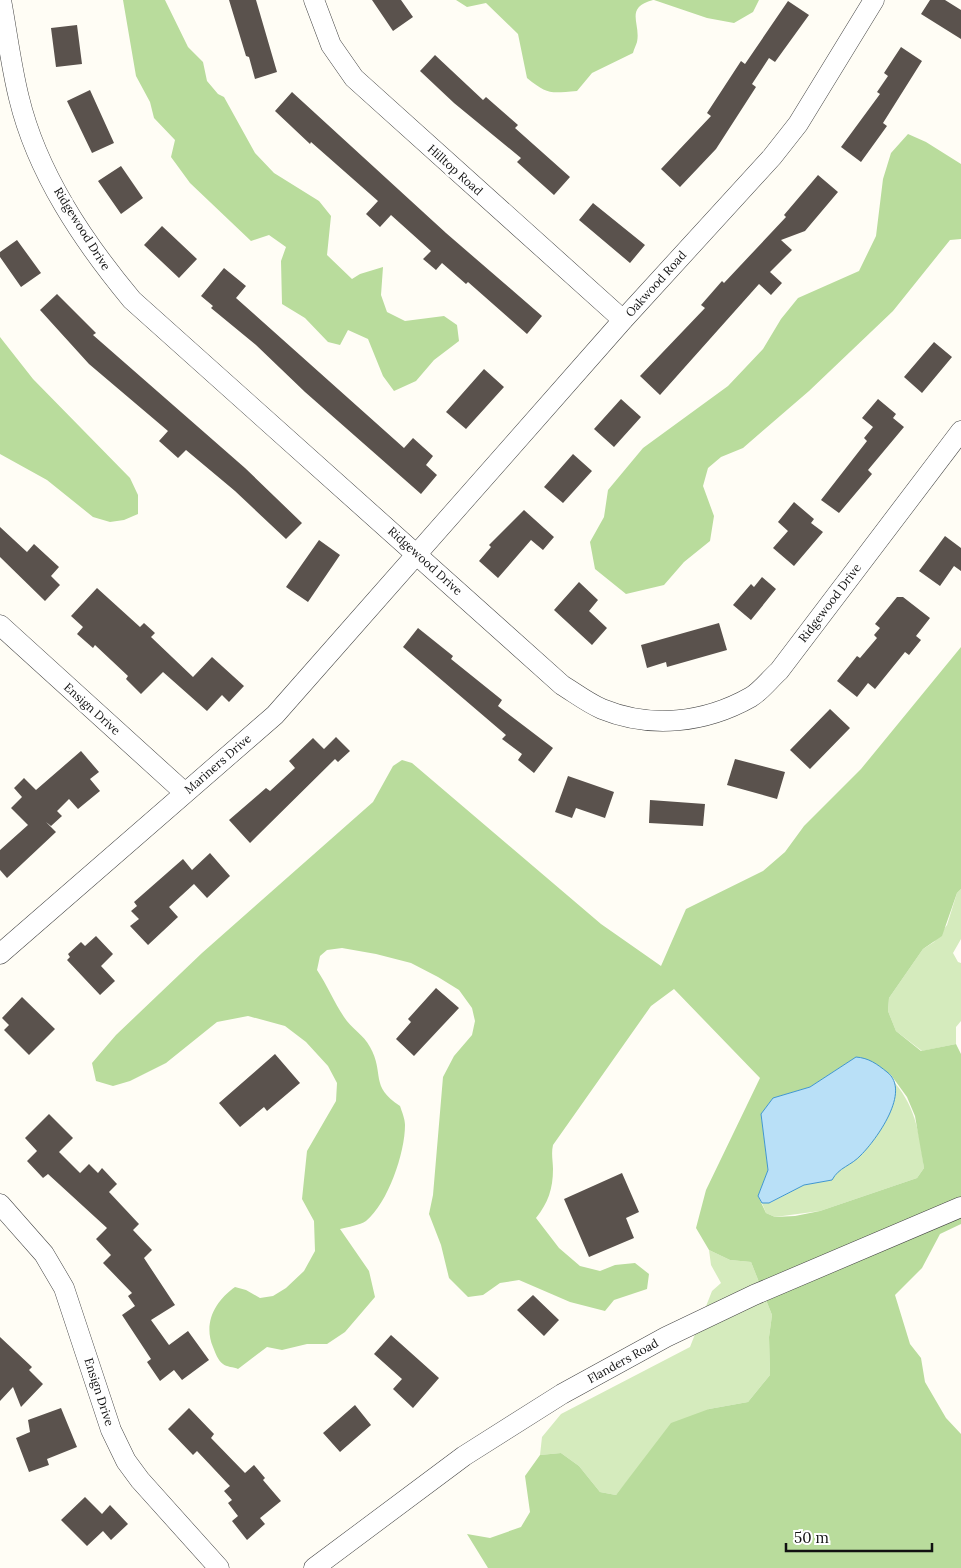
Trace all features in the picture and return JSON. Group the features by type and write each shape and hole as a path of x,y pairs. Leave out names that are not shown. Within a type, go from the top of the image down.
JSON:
{"street":[{"name":"Ridgewood Drive","path":"1,0 19,99 39,154 63,204 97,259 138,306 562,685 601,709 637,720 676,722 714,714 752,696 779,670 961,432"},
{"name":"Hilltop Road","path":"314,0 321,23 331,45 341,62 354,78 623,320"},
{"name":"Oakwood Road","path":"417,554 623,320 772,157 798,124 874,0"},
{"name":"Mariners Drive","path":"0,954 275,715 417,554"},
{"name":"Ensign Drive","path":"0,625 185,793"},
{"name":"Ensign Drive","path":"0,1204 44,1254 64,1288 111,1430 126,1461 140,1480 219,1568"},
{"name":"Flanders Road","path":"314,1568 464,1456 562,1394 666,1338 754,1295 961,1207"}],"green space":[{"path":"123,0 165,0 188,47 203,62 207,81 218,94 224,97 255,153 274,173 319,201 331,216 327,255 352,279 360,274 383,267 381,295 387,312 405,321 444,316 457,325 459,341 434,360 416,381 394,391 383,376 368,339 348,330 340,345 328,342 305,318 282,304 281,261 286,247 269,235 251,241 190,183 171,157 175,140 154,118 150,102 136,76"},
{"path":"456,0 653,0 644,3 636,12 638,35 633,53 592,73 577,91 550,92 527,78 518,34 486,3 467,7"},
{"path":"654,0 759,0 753,12 734,23 707,18"},
{"path":"908,134 926,142 961,164 961,239 950,240 893,311 809,391 743,448 721,457 708,468 703,486 714,516 710,541 684,562 664,585 626,594 595,569 590,542 604,517 608,490 643,448 728,386 763,349 781,319 798,298 859,271 876,236 883,179 891,153"},
{"path":"0,337 33,379 130,478 138,495 138,514 124,520 110,522 93,517 47,480 0,454"},
{"path":"961,647 961,889 957,893 942,936 923,949 889,998 888,1011 896,1031 921,1051 956,1044 961,1054 961,1224 940,1234 922,1268 895,1295 910,1344 921,1358 925,1382 946,1418 961,1434 961,1568 488,1568 467,1534 490,1538 521,1527 530,1512 525,1476 540,1455 561,1453 579,1466 600,1492 616,1495 671,1423 709,1409 748,1402 770,1375 769,1337 772,1315 751,1262 730,1260 709,1250 696,1228 706,1190 760,1078 674,989 651,1006 553,1145 551,1189 544,1207 536,1218 559,1248 580,1266 600,1271 615,1265 635,1263 649,1274 647,1289 614,1300 605,1311 570,1302 519,1280 500,1283 483,1295 468,1297 449,1278 441,1245 429,1214 433,1195 443,1077 454,1056 472,1035 475,1021 472,1008 459,990 411,963 342,948 327,950 320,956 317,970 344,1017 370,1047 377,1064 379,1079 384,1092 400,1106 405,1123 402,1149 394,1177 381,1202 366,1221 340,1229 369,1271 375,1297 345,1332 327,1344 307,1344 282,1350 267,1347 238,1369 224,1365 220,1361 210,1338 210,1321 222,1299 235,1287 246,1290 260,1298 273,1296 286,1288 304,1271 315,1251 314,1221 302,1199 307,1151 336,1101 337,1083 328,1066 306,1042 285,1026 248,1016 217,1022 166,1063 130,1081 113,1086 96,1081 92,1063 116,1035 202,953 373,802 393,766 402,760 412,763 601,924 661,966 686,909 763,871 785,852 804,826 861,769","holes":["856,1057 891,1075 907,1097 915,1116 924,1168 917,1178 820,1211 795,1216 775,1217 766,1213 758,1196 768,1170 761,1114 773,1098 810,1087"]},
{"path":"961,889 961,939 953,953 958,962 961,963 961,1021 956,1027 956,1044 922,1051 896,1031 888,1011 889,998 923,949 934,942 947,925 957,893"},
{"path":"895,1083 908,1102 919,1134 924,1168 917,1178 820,1211 775,1217 766,1213 762,1203 770,1203 804,1185 832,1180 837,1171 852,1162 895,1094"},
{"path":"709,1250 730,1260 751,1262 772,1315 769,1337 770,1375 748,1402 709,1409 651,1452 616,1495 600,1492 579,1466 561,1453 540,1455 542,1437 561,1414 690,1347 712,1291 721,1283 711,1265"}],"water":[{"path":"856,1057 876,1064 894,1080 896,1091 894,1103 875,1138 861,1155 838,1172 832,1180 804,1185 769,1203 762,1203 758,1196 768,1170 761,1114 773,1098 810,1087"}],"building":[{"path":"229,0 256,0 277,72 255,79"},
{"path":"372,0 401,0 413,17 393,31"},
{"path":"930,0 945,0 961,10 961,39 921,14"},
{"path":"788,1 809,15 775,62 769,58 752,84 756,87 716,149 680,187 661,169 711,116 707,113 741,61 745,64"},
{"path":"77,25 82,64 56,67 51,28"},
{"path":"901,47 922,61 883,123 887,126 861,162 841,147 880,94 877,92 888,76 884,73"},
{"path":"435,55 483,100 486,97 518,125 515,128 570,177 554,195 517,162 521,158 454,103 420,71"},
{"path":"90,90 114,143 92,153 67,101"},
{"path":"292,92 446,233 542,316 527,334 468,282 466,284 442,263 436,270 423,259 431,251 391,215 380,227 366,214 378,201 311,142 310,144 275,111"},
{"path":"121,166 143,198 121,214 98,181"},
{"path":"818,175 838,192 805,231 781,240 792,250 770,272 782,283 771,295 759,284 660,395 640,376 705,308 701,305 722,281 724,283 786,217 784,215"},
{"path":"593,203 645,245 630,263 579,220"},
{"path":"162,226 197,259 179,278 144,245"},
{"path":"17,240 41,273 21,287 0,257 0,252"},
{"path":"224,268 246,286 236,298 404,448 413,438 433,456 426,465 437,475 421,494 305,392 256,345 211,308 213,306 201,296"},
{"path":"57,294 96,333 93,335 245,468 302,523 286,539 235,491 186,450 178,458 159,441 168,431 89,364 40,310"},
{"path":"934,342 952,357 922,393 904,377"},
{"path":"484,369 504,387 466,429 446,412"},
{"path":"621,399 641,417 614,447 594,429"},
{"path":"878,399 896,414 893,418 904,427 868,470 872,474 839,513 821,500 867,441 864,438 873,427 862,418"},
{"path":"573,454 592,471 563,503 544,487"},
{"path":"794,502 814,519 811,523 823,532 794,566 773,548 788,531 778,522"},
{"path":"524,510 554,537 543,550 531,540 498,578 479,561 491,547 489,545"},
{"path":"0,527 27,552 34,544 59,567 51,576 60,585 45,601 0,557"},
{"path":"945,536 961,548 961,571 954,566 940,586 919,571"},
{"path":"319,540 340,555 308,602 286,587"},
{"path":"762,577 776,589 751,620 733,605 751,584 754,587"},
{"path":"579,582 598,600 589,611 607,628 592,645 554,610"},
{"path":"97,588 140,627 144,623 155,633 151,637 193,677 212,657 244,686 229,702 222,695 207,711 163,672 141,694 126,679 128,676 95,645 93,648 77,634 83,627 71,616"},
{"path":"897,597 903,597 930,618 916,636 921,640 909,655 905,652 875,689 868,683 857,697 837,681 857,656 860,658 877,638 874,635 880,628 875,624"},
{"path":"719,623 727,650 667,667 666,662 647,668 641,645"},
{"path":"418,628 453,656 451,659 502,700 498,706 553,748 534,773 518,760 522,754 502,739 506,735 403,647"},
{"path":"830,709 850,728 810,769 790,750"},
{"path":"336,737 350,751 338,762 335,759 250,843 229,820 266,788 270,791 295,768 289,761 313,738 324,749"},
{"path":"81,751 99,772 90,779 100,791 78,809 69,799 57,811 62,816 51,826 46,822 56,832 7,878 0,870 0,850 28,825 11,808 22,797 14,788 24,778 36,790"},
{"path":"735,759 785,772 777,799 727,785"},
{"path":"568,776 614,792 605,818 576,808 572,818 555,812"},
{"path":"650,800 705,804 703,826 649,823"},
{"path":"210,853 230,876 207,898 194,884 169,907 178,917 148,945 130,926 139,919 131,911 137,906 134,902 183,859 192,870"},
{"path":"96,936 113,954 101,966 115,981 100,995 67,960 70,957 68,954 81,942 85,946"},
{"path":"436,988 459,1008 414,1056 396,1039 411,1022 408,1019"},
{"path":"22,997 55,1029 29,1055 4,1030 9,1025 2,1018"},
{"path":"275,1054 300,1083 267,1111 264,1107 240,1127 219,1103"},
{"path":"49,1114 73,1138 59,1152 80,1173 89,1164 98,1173 102,1168 117,1184 109,1192 139,1224 133,1230 152,1250 144,1258 175,1305 151,1320 169,1345 188,1331 209,1360 182,1380 174,1370 160,1381 147,1362 151,1359 122,1315 135,1306 128,1296 132,1293 103,1263 111,1255 96,1239 107,1228 48,1174 43,1178 27,1161 37,1151 25,1138"},
{"path":"622,1173 639,1212 626,1218 634,1238 589,1257 564,1199"},
{"path":"533,1295 559,1320 544,1336 517,1310"},
{"path":"391,1335 439,1378 413,1408 393,1389 402,1379 374,1354"},
{"path":"0,1337 32,1367 29,1370 43,1384 21,1407 13,1387 0,1401"},
{"path":"355,1405 371,1425 340,1452 323,1433"},
{"path":"61,1408 77,1447 47,1459 49,1465 29,1472 16,1438 30,1432 28,1420"},
{"path":"189,1408 214,1434 211,1438 245,1473 254,1465 265,1478 263,1480 281,1501 260,1518 265,1524 247,1540 232,1521 238,1516 228,1503 232,1500 224,1491 230,1486 197,1451 193,1455 168,1429"},
{"path":"85,1497 102,1514 110,1505 128,1524 111,1540 103,1531 87,1546 61,1520"}]}
